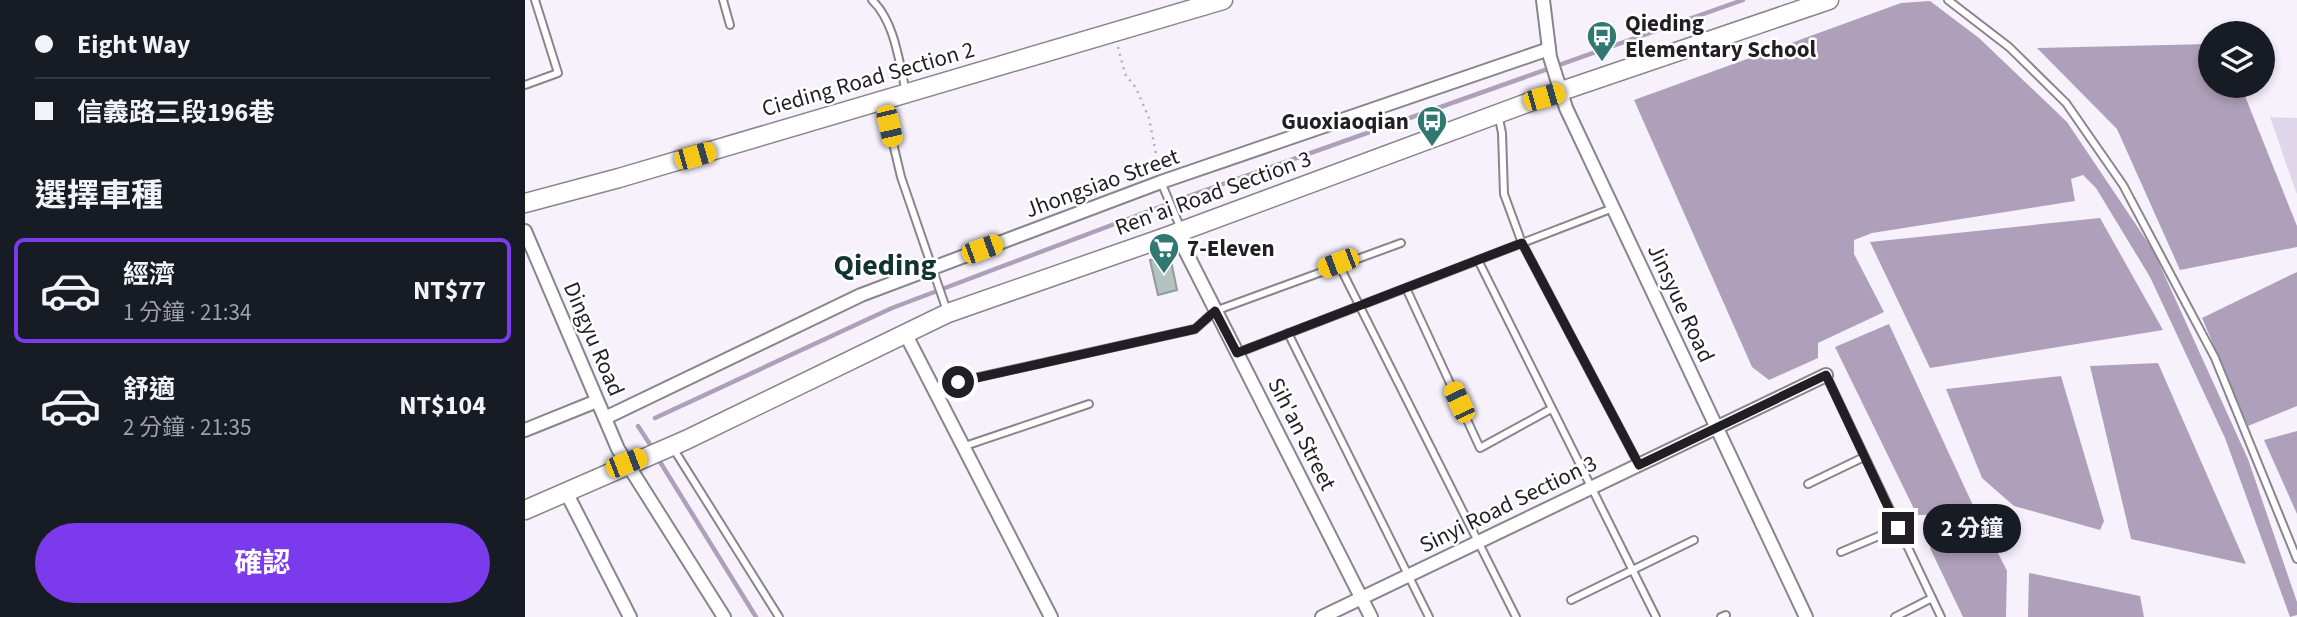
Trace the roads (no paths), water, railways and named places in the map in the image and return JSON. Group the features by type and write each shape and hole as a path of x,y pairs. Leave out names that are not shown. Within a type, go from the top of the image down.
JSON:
{"street":[{"name":"Cieding Road Section 2","path":"525,203 1223,0"},
{"name":"Jinsyue Road","path":"1543,0 1549,53 1557,86 1806,617"},
{"name":"Ren'ai Road Section 3","path":"525,510 626,463 672,446 905,333 946,307 1497,113 1557,86 1829,0"},
{"name":"Jhongsiao Street","path":"605,418 861,295 933,272 1164,187 1549,53"},
{"name":"Sih'an Street","path":"1179,223 1185,250 1371,617"},
{"name":"Dingyu Road","path":"525,230 626,463 724,617"},
{"path":"905,333 1051,617"},
{"name":"Sinyi Road Section 3","path":"1322,617 1826,375"},
{"path":"525,430 597,401"},
{"path":"566,492 630,617"}],"lane":[{"path":"525,85 558,73 535,0"},
{"path":"723,0 730,25"},
{"path":"872,0 881,10 895,42 906,93"},
{"path":"1948,0 2009,47 2066,103 2123,185 2215,358 2297,559"},
{"path":"883,101 901,177 946,307"},
{"path":"1497,113 1502,133 1504,194 1522,243 1639,465"},
{"path":"1164,187 1179,223"},
{"path":"1237,353 1613,208"},
{"path":"932,388 1195,329 1215,311 1338,263 1401,243"},
{"path":"1478,260 1657,617"},
{"path":"1338,263 1516,617"},
{"path":"1406,288 1480,448 1552,409"},
{"path":"1288,333 1429,617"},
{"path":"1826,375 1941,617"},
{"path":"965,446 1089,404"},
{"path":"672,446 779,617"},
{"path":"1808,484 1864,457"},
{"path":"1841,552 1898,528"},
{"path":"1571,600 1694,540"},
{"path":"1895,617 1932,598"}],"waterway":[{"path":"655,418 892,308 1186,197 1743,0"},
{"path":"638,426 653,449"},
{"path":"657,457 756,617"}],"place":[{"name":"Qieding Elementary School","path":"1602,63"},
{"name":"Guoxiaoqian","path":"1432,148"},
{"name":"7-Eleven","path":"1164,275"}],"district":[{"name":"Qieding","path":"885,265"}]}
